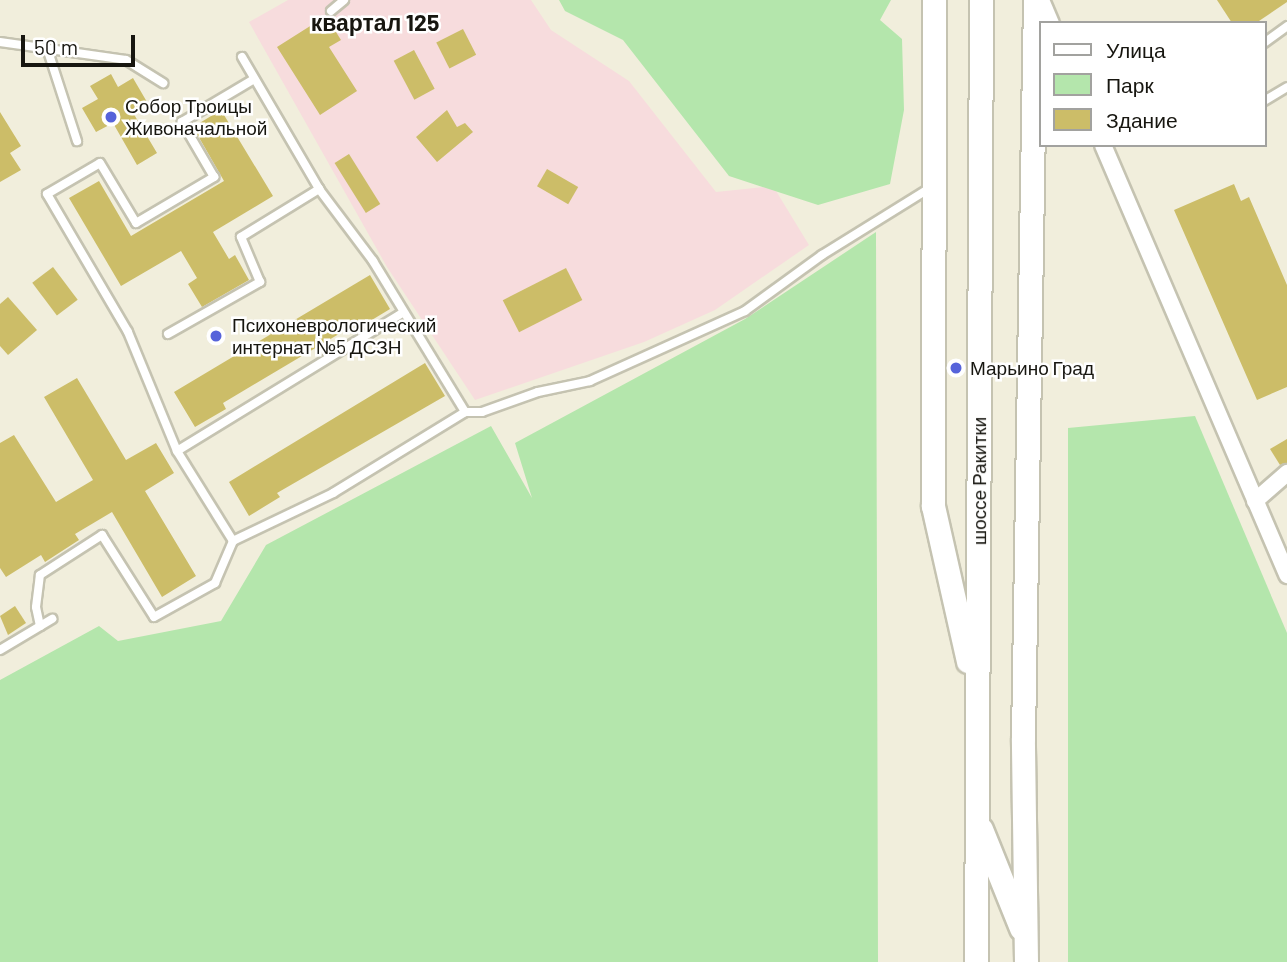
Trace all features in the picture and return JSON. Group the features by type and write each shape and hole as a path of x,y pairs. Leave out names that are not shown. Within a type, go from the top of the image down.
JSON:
{"street":[{"path":"934,0 933,506 977,701"},
{"name":"шоссе Ракитки","path":"976,962 981,0"},
{"path":"1026,951 1023,738 1035,0"},
{"path":"1041,0 1050,21"},
{"path":"1104,147 1287,575"},
{"path":"1255,501 1287,473"},
{"path":"977,818 1026,951"}],"lane":[{"path":"331,11 344,0"},
{"path":"1266,42 1287,26"},
{"path":"0,42 126,60 163,83"},
{"path":"47,48 78,141"},
{"path":"242,57 319,189 373,261 402,313 466,412"},
{"path":"233,541 177,451 128,332 47,194 100,163 136,223 214,177 181,122 254,79"},
{"path":"1266,100 1287,87"},
{"path":"40,626 36,607 40,575 102,535 154,617 215,583 233,541 333,493 466,412 482,412 538,392 590,381 745,311 822,255 935,184"},
{"path":"168,334 260,282 241,237 319,189"},
{"path":"177,451 402,313"},
{"path":"0,650 52,619"}],"shaded area":[{"path":"288,0 531,0 551,30 629,81 716,192 773,186 809,245 715,310 644,342 475,400 387,267 249,22"}],"green space":[{"path":"559,0 891,0 880,20 902,39 904,110 890,184 818,205 729,176 623,40 565,11"},
{"path":"876,232 878,962 0,962 0,680 99,626 118,641 221,621 266,545 491,426 532,498 515,443 745,319"},
{"path":"1195,416 1287,633 1287,962 1068,962 1068,428"}],"building":[{"path":"1217,0 1287,0 1259,21 1231,21"},
{"path":"326,16 341,40 329,47 357,91 320,115 277,47"},
{"path":"463,29 476,55 449,68 436,43"},
{"path":"414,50 435,89 414,100 394,61"},
{"name":"Собор Троицы Живоначальной","path":"111,74 118,87 133,78 147,102 132,111 157,153 137,165 113,123 96,132 82,108 98,99 90,86"},
{"path":"221,110 273,196 213,232 229,259 235,255 249,280 202,307 188,284 197,278 181,251 121,286 69,198 99,181 131,236 224,181 193,127"},
{"path":"447,110 457,127 465,123 473,132 437,162 416,137"},
{"path":"0,112 21,146 10,153 21,170 0,182"},
{"path":"349,154 380,204 366,213 335,163"},
{"path":"547,169 578,187 568,204 537,186"},
{"path":"1234,184 1241,201 1249,197 1287,285 1287,387 1257,400 1174,210"},
{"path":"53,267 78,300 57,315 32,283"},
{"path":"566,268 582,300 519,332 503,300"},
{"path":"370,275 390,309 352,332 349,328 223,403 226,409 195,427 174,392"},
{"path":"8,297 37,330 8,355 0,346 0,304"},
{"path":"425,363 445,396 277,493 280,497 249,516 229,482"},
{"path":"77,378 126,460 156,443 174,473 145,491 196,576 162,597 112,512 75,534 79,540 45,562 41,555 6,577 0,568 0,443 14,435 56,502 93,480 44,397"},
{"path":"1287,439 1287,463 1280,465 1270,449"},
{"path":"15,606 26,623 8,635 0,616"}],"place":[{"name":"Собор Троицы Живоначальной","path":"111,117"},
{"name":"Психоневрологический интернат №5 ДСЗН","path":"216,336"},
{"name":"Марьино Град","path":"956,368"}],"district":[{"name":"квартал 125","path":"375,22"}]}
